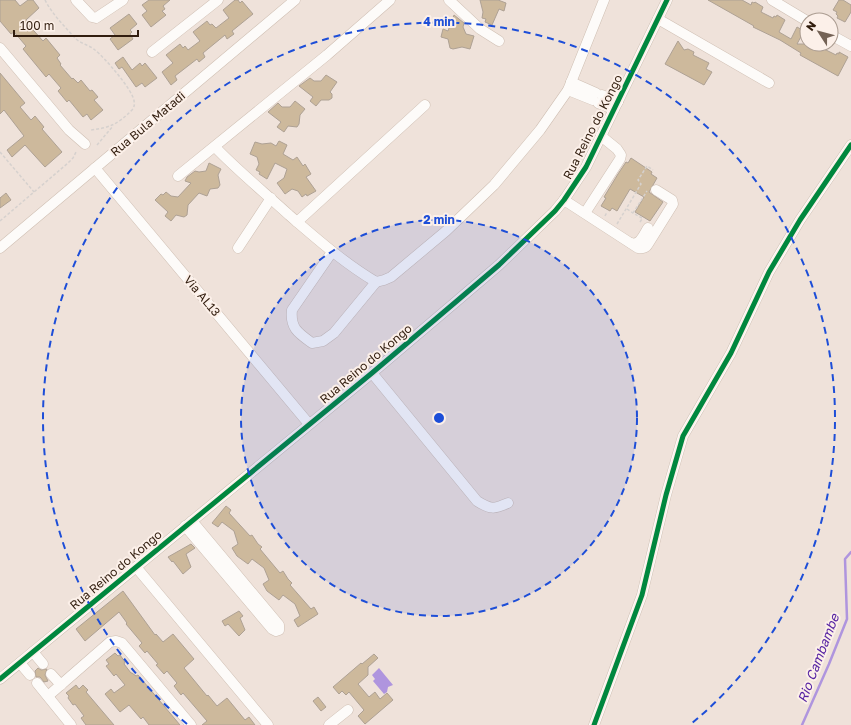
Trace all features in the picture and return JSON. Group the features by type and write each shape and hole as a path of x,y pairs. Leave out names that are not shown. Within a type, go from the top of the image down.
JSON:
{"street":[{"path":"76,0 92,17 96,18 123,0"},
{"path":"152,52 218,0"},
{"name":"Rua Bula Matadi","path":"0,248 295,0"},
{"path":"178,176 327,55 390,0"},
{"path":"449,0 480,29 499,40"},
{"path":"332,252 292,310 291,319 294,328 312,343 323,341 334,333 376,282 390,277 406,265 446,231 494,186 540,130 570,86 604,0"},
{"name":"Rua Reino do Kongo","path":"0,679 372,373 499,265 545,220 564,200 586,168 668,0"},
{"path":"772,0 799,16"},
{"path":"658,20 769,83"},
{"path":"839,39 851,46"},
{"path":"0,48 69,130 85,144"},
{"path":"570,86 616,106"},
{"path":"297,222 425,105"},
{"path":"585,213 620,159 621,155 617,148 601,136"},
{"path":"594,725 642,595 666,495 683,436 731,354 769,272 800,220 851,145"},
{"path":"215,147 241,173 332,252 362,274 376,282"},
{"name":"Via AL13","path":"96,168 309,424"},
{"path":"564,200 637,244 647,246 673,204 672,200 653,189"},
{"path":"238,248 271,198"},
{"path":"637,244 644,226"},
{"path":"372,373 477,501 485,507 494,509 508,503"},
{"path":"189,524 280,624 280,628 278,630 276,631 272,629 189,524"},
{"path":"136,568 268,725"},
{"path":"48,696 110,642 119,641 190,725"},
{"path":"32,652 43,664"},
{"path":"20,662 71,725"},
{"path":"51,674 61,685"},
{"path":"330,725 348,710"}],"path":[{"path":"45,0 51,10 77,40 94,48 131,93 134,100 134,107 113,126 97,145"},
{"path":"90,130 113,126"},
{"path":"0,152 34,192"},
{"path":"0,221 68,163 76,152"},
{"path":"615,227 641,184 638,180 647,166 653,170"},
{"path":"633,213 653,189"},
{"path":"626,208 633,213 642,218 651,224 644,226 642,218"}],"shaded area":[{"path":"379,668 393,685 388,687 387,692 384,694 373,681 375,679 372,675"}],"building":[{"path":"0,0 15,0 20,6 28,0 33,0 39,8 26,20 26,22 43,41 46,38 60,55 57,58 61,64 60,65 72,79 73,78 78,83 81,80 90,91 92,90 98,97 94,100 103,110 91,120 87,114 83,117 69,100 67,102 58,91 61,88 49,74 46,77 23,49 26,46 14,32 11,34 0,21"},
{"path":"149,0 170,0 163,6 165,9 162,11 166,15 151,27 142,15 147,11 142,5"},
{"path":"235,0 238,0 240,3 242,1 253,14 232,31 234,34 227,39 225,35 203,53 205,57 199,62 197,59 175,76 177,80 171,85 162,72 173,63 166,55 180,44 183,48 185,46 188,50 200,41 193,32 207,21 210,25 212,24 216,28 229,18 223,10"},
{"path":"480,0 498,0 506,3 504,11 499,9 492,25 485,22 486,19 482,18 483,12"},
{"path":"708,0 742,0 751,5 752,2 755,2 763,7 761,12 773,18 777,15 785,20 779,32 791,39 797,27 799,28 799,40 797,44 799,44 799,52 780,40 753,27 754,26"},
{"path":"839,0 843,0 851,5 851,12 845,22 839,19 839,12 833,10"},
{"path":"129,14 137,24 130,30 132,32 130,34 133,39 118,50 110,39 115,35 110,28"},
{"path":"454,15 464,23 463,27 466,34 474,36 470,49 462,47 453,49 450,48 448,39 441,37 443,29 448,31"},
{"path":"678,41 684,50 688,49 694,52 693,55 709,63 706,69 712,72 704,85 665,64"},
{"path":"799,52 830,52 836,55 837,53 839,54 839,52 848,57 838,76 800,55 801,53"},
{"path":"123,57 132,70 140,63 142,66 145,63 157,78 145,87 142,83 136,87 122,67 119,69 115,63"},
{"path":"0,73 25,103 20,107 31,120 35,116 44,127 42,129 62,152 45,167 25,145 12,157 7,150 24,136 4,110 0,114"},
{"path":"326,75 337,82 330,92 332,94 332,98 329,100 321,100 316,106 310,101 313,97 299,86 310,78 314,81 321,81"},
{"path":"295,101 305,109 300,115 299,124 297,127 288,126 284,132 277,127 281,122 268,112 278,103 282,107 290,107"},
{"path":"279,141 287,145 283,154 293,160 297,157 303,166 305,164 311,174 306,177 316,191 302,197 298,191 292,189 285,194 277,183 284,178 287,169 275,163 267,179 256,170 259,164 257,157 250,154 255,142 262,144 271,143 276,146"},
{"path":"631,158 652,172 651,174 657,178 649,192 663,202 650,221 635,212 644,197 630,189 617,211 612,208 610,211 601,206 606,198 604,197 618,174 626,162 628,163"},
{"path":"209,163 221,169 218,175 220,185 218,188 210,189 207,196 199,193 188,205 187,215 184,217 176,215 171,221 165,216 168,212 155,200 161,194 163,195 166,192 171,196 178,197 191,183 185,181 187,177 195,171 206,171"},
{"path":"6,193 11,200 0,208 0,198"},
{"path":"226,506 231,510 229,513 262,547 260,549 280,573 283,571 292,583 290,585 311,609 314,607 318,614 298,627 294,620 300,616 295,604 283,595 279,600 267,591 263,584 269,580 264,568 252,559 248,564 237,556 232,548 238,544 234,531 222,522 218,527 212,523"},
{"path":"191,544 195,548 186,554 191,567 183,574 168,557"},
{"path":"123,591 155,635 156,634 163,642 173,634 194,659 184,668 207,696 208,695 217,706 227,698 245,720 249,717 255,725 202,725 207,721 183,693 181,695 174,686 177,683 167,671 164,674 147,651 145,653 139,646 142,643 126,624 127,623 119,612 85,641 76,629"},
{"path":"239,611 243,616 240,618 245,630 239,636 228,624 225,626 222,621"},
{"path":"115,653 118,656 120,655 125,662 124,664 131,673 136,676 138,675 180,725 149,725 143,717 141,719 129,705 120,712 105,694 111,689 114,693 125,685 116,674 114,676 106,666 109,664 106,660"},
{"path":"374,654 378,658 368,667 368,675 358,684 369,697 375,692 380,699 387,693 393,700 365,724 358,716 364,710 349,692 346,695 342,691 339,694 333,687"},
{"path":"38,668 41,670 47,669 45,675 48,681 44,682 40,677 36,677 35,671"},
{"path":"76,685 79,689 83,685 88,690 86,692 114,725 86,725 81,718 84,716 75,704 73,705 66,693"},
{"path":"318,697 326,707 321,711 313,701"}],"waterway":[{"name":"Rio Cambambe","path":"802,725 847,619 845,559 851,552"}],"cycle path":[{"path":"0,679 372,373 499,265 555,211 586,167 667,0"},
{"path":"594,725 642,595 666,495 683,436 731,353 769,272 800,220 851,145"}]}
